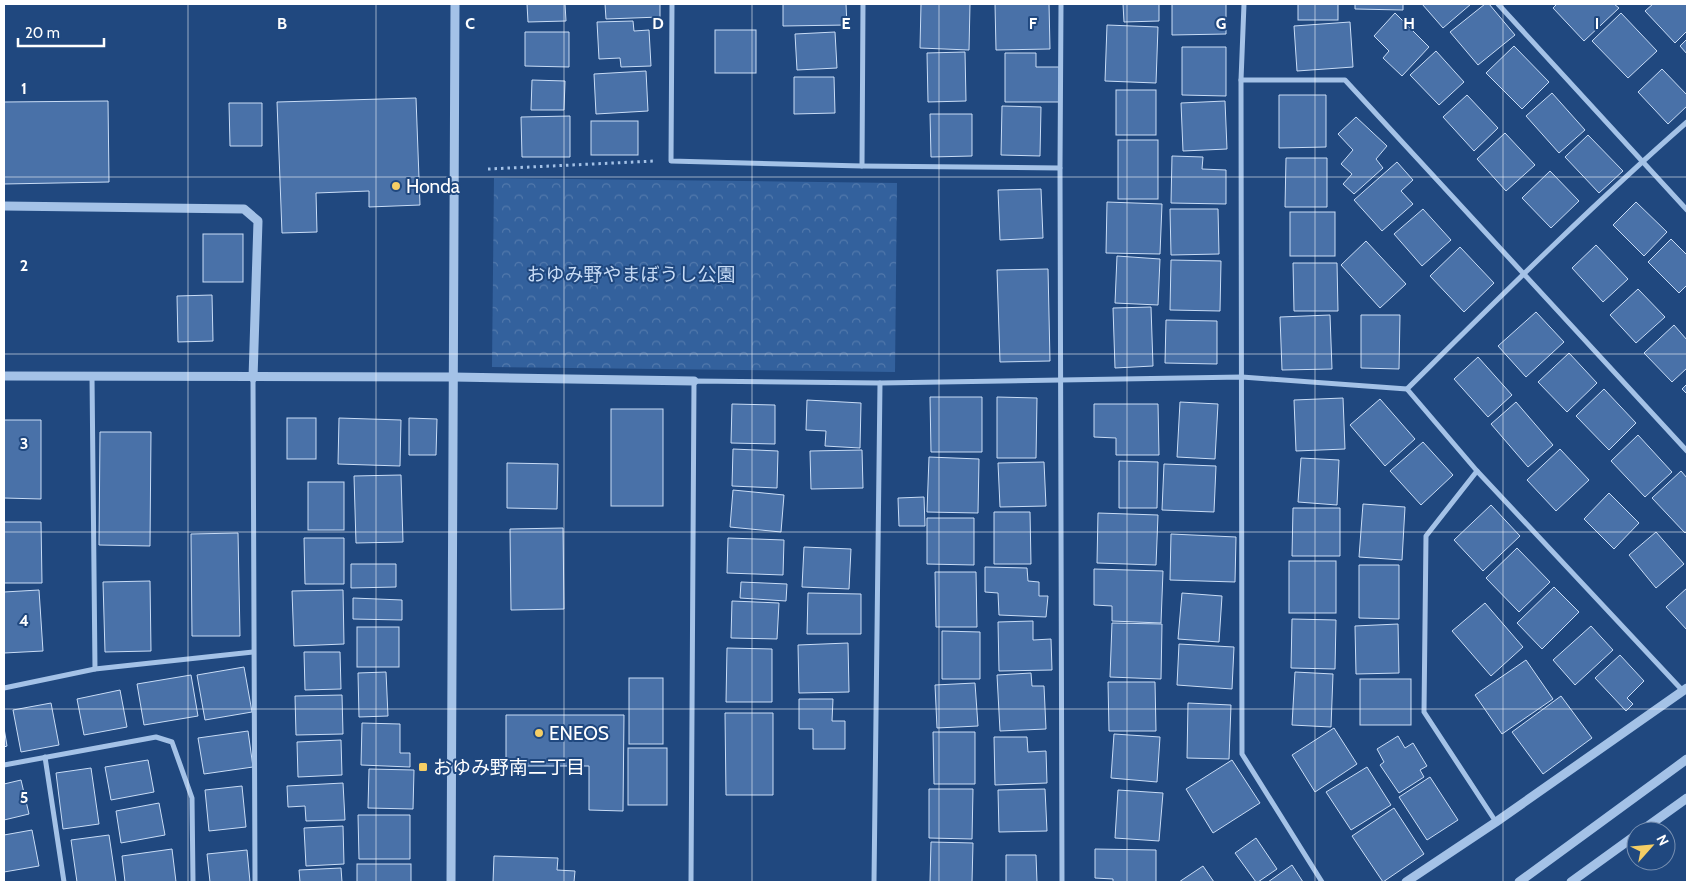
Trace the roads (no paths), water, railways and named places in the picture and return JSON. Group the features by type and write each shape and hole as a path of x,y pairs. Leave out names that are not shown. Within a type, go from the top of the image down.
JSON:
{"street":[{"path":"450,882 455,4"},
{"path":"672,4 671,161 862,166 1060,168"},
{"path":"862,166 863,4"},
{"path":"1061,4 1062,882"},
{"path":"1244,4 1241,80 1242,754 1322,882"},
{"path":"1498,4 1687,210"},
{"path":"1241,80 1345,80 1687,451"},
{"path":"1407,389 1524,273 1687,122"},
{"path":"4,206 244,209 258,221 253,378 255,882"},
{"path":"4,376 453,377 880,382 1062,381 1242,377 1407,389 1477,471 1685,690 1496,822 1406,882"},
{"path":"92,376 94,669"},
{"path":"691,882 694,380"},
{"path":"874,882 880,382"},
{"path":"1477,471 1426,536 1424,712 1496,822"},
{"path":"4,688 94,669 253,652"},
{"path":"4,765 156,737 172,742 192,798 193,882"},
{"path":"45,757 64,882"},
{"path":"1519,882 1687,759"},
{"path":"1656,821 1687,798"},
{"path":"1571,882 1626,842"}],"place":[{"name":"Honda","path":"396,186"},
{"name":"ENEOS","path":"539,733"},
{"name":"おゆみ野南二丁目","path":"423,767"}],"park label":[{"name":"おゆみ野やまぼうし公園","path":"631,274"}]}
